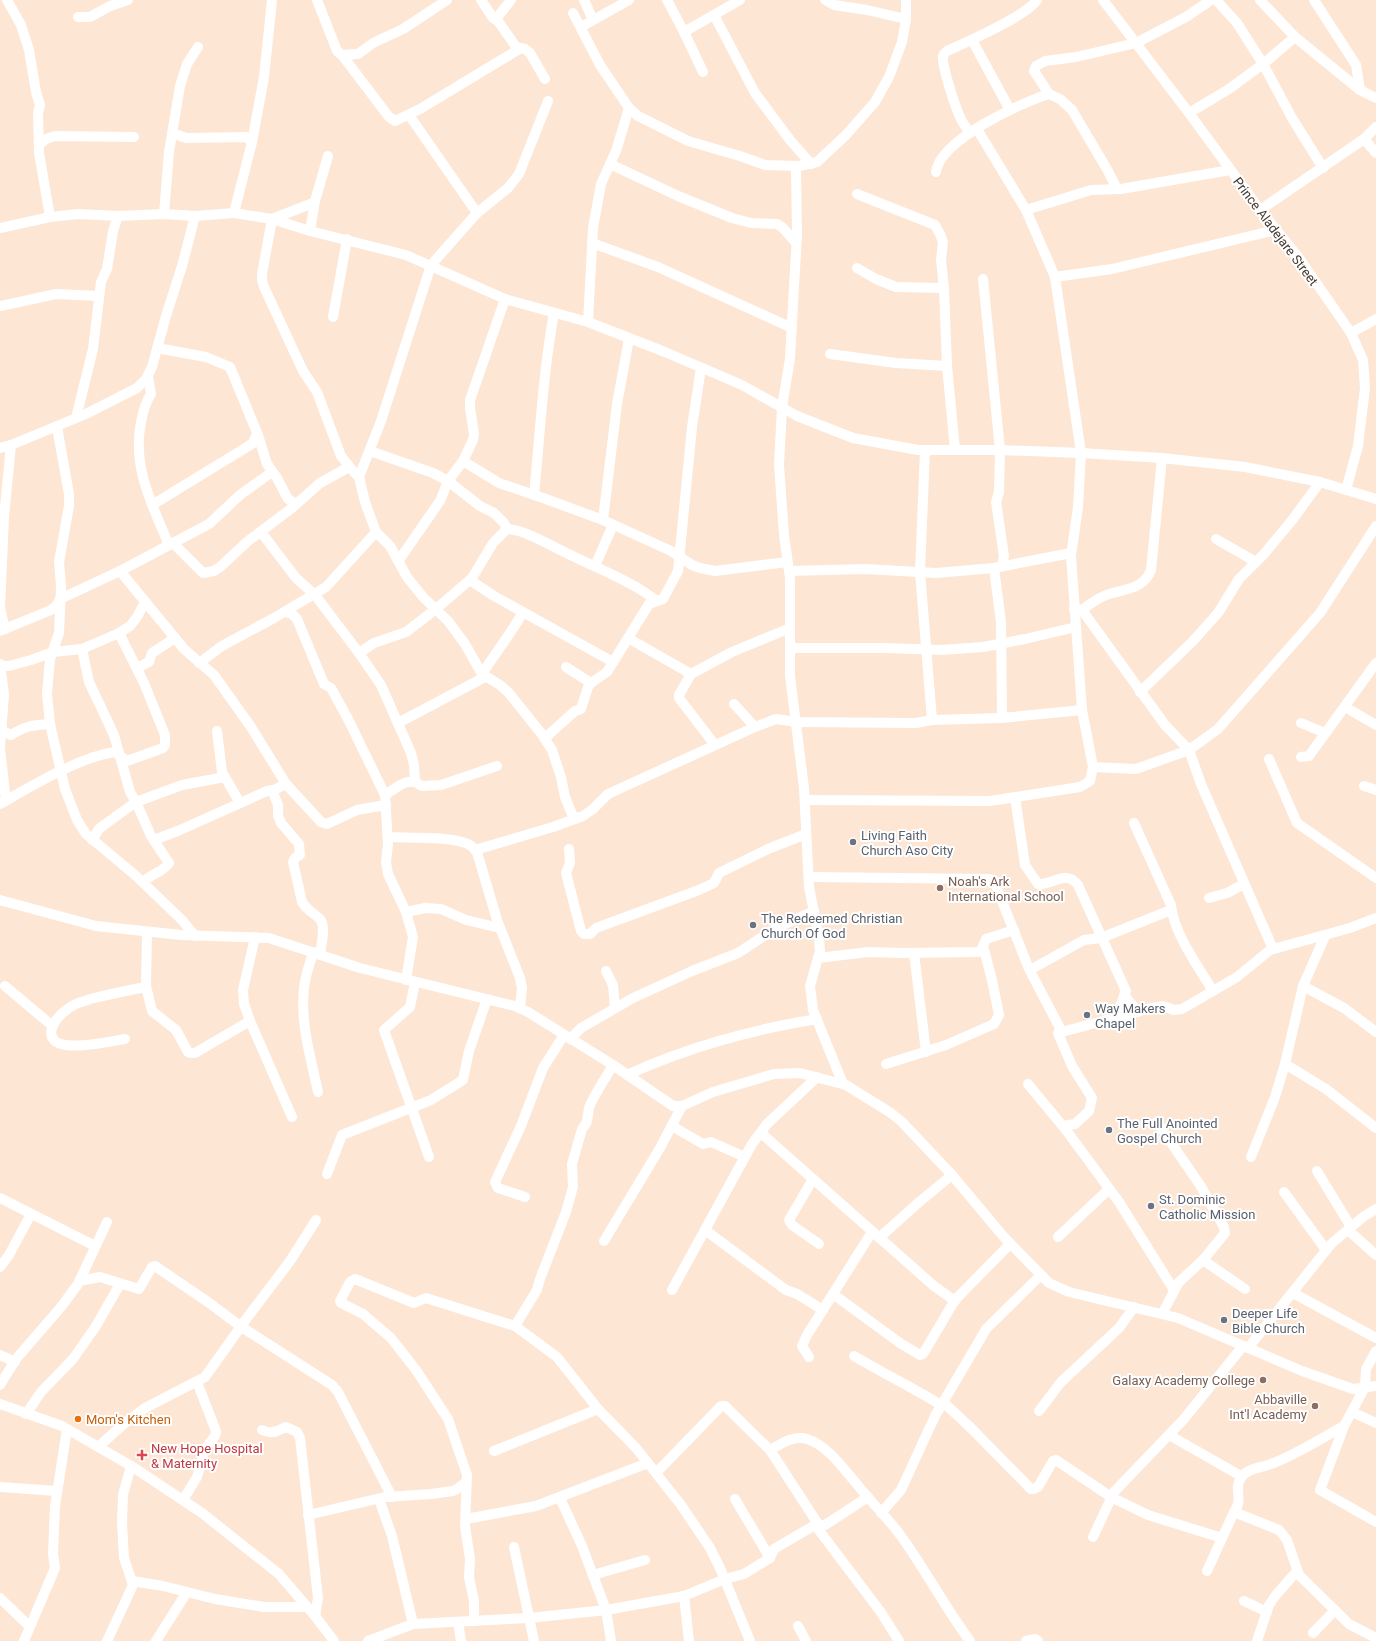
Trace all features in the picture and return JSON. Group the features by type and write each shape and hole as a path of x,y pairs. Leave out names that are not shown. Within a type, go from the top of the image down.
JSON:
{"street":[{"path":"7,0 21,25 29,50 36,92 40,105 38,113 39,145 44,190 50,217"},
{"path":"78,17 90,17 110,6 128,0"},
{"path":"234,213 252,142 264,77 272,0"},
{"path":"316,0 337,51 391,118 398,120 409,115 521,48"},
{"path":"342,56 358,54 373,43 403,28 448,0"},
{"path":"481,0 516,47 525,49 530,53 545,79"},
{"path":"496,19 511,0"},
{"path":"584,0 593,20"},
{"path":"581,27 629,0"},
{"path":"666,0 704,72"},
{"path":"684,32 740,0"},
{"path":"573,13 600,65 629,108 638,116 688,141 765,165 796,166 817,162 846,135 875,102 889,77 902,42 906,19 906,0"},
{"path":"805,800 990,801 1080,786 1090,781 1093,767 1082,710 1076,627 1078,609 1071,553 1078,507 1081,453 1055,277 1026,210 974,131 960,118 946,73 943,56 947,51 972,40 1028,10 1037,0"},
{"name":"Prince Aladejare Street","path":"1103,0 1190,113 1260,210 1299,258 1351,333 1363,360 1365,388 1358,446 1346,490"},
{"path":"1117,189 1072,110 1060,99 1049,94 1034,71 1035,68 1045,61 1076,57 1136,43 1186,17 1210,0"},
{"path":"1216,0 1237,23 1263,64 1292,118 1323,168"},
{"path":"1260,0 1295,37 1360,90 1376,98"},
{"path":"1314,0 1356,65 1360,90"},
{"path":"831,2 906,19"},
{"path":"714,15 755,93 790,140 811,164"},
{"path":"1190,113 1229,89 1263,64 1295,37"},
{"path":"972,40 1010,110"},
{"path":"164,214 172,133 180,86 187,64 198,47"},
{"path":"936,172 945,153 957,141 1010,110 1049,94"},
{"path":"359,477 381,421 431,265 477,213 508,188 519,174 548,101"},
{"path":"588,322 593,228 601,184 610,164 629,108"},
{"path":"409,115 477,213"},
{"path":"1260,210 1364,139 1376,127"},
{"path":"172,133 186,138 246,137 252,142"},
{"path":"39,145 46,138 55,136 134,137"},
{"path":"1364,139 1376,153"},
{"path":"310,230 315,201 328,156"},
{"path":"610,164 678,196 732,218 750,223 777,224 783,228 796,243"},
{"path":"796,166 796,243 792,328 790,359 782,407 779,465 788,567 790,676 805,800 808,877 820,951 810,986 813,1010 843,1084"},
{"path":"1026,210 1091,190 1117,189 1230,170"},
{"path":"857,194 935,226 940,234 943,242 940,260 944,288 947,366 955,450"},
{"path":"272,219 315,201"},
{"path":"0,228 50,217 78,214 118,216 164,214 195,216 234,213 272,219 406,255 505,298 588,322 742,385 797,416 853,438 918,450 1000,450 1081,453 1162,458 1245,467 1320,482 1376,499"},
{"path":"76,418 93,349 101,282 107,269 113,231 118,216"},
{"path":"0,448 57,427 76,418 137,388 148,376 182,266 195,216"},
{"path":"272,219 262,280 303,371 317,392 341,456 359,477 365,502 376,532 390,546 411,582 423,598 448,621 483,676 500,685 508,692 545,738 552,750 561,777 565,797 574,819"},
{"path":"1055,277 1112,268 1276,230"},
{"path":"333,317 347,239"},
{"path":"592,243 658,267 792,328"},
{"path":"857,268 876,280 896,288 944,288"},
{"path":"983,279 1000,450 999,492 996,502 1004,556 998,567 1002,644 1002,718"},
{"path":"0,306 56,294 99,296"},
{"path":"398,560 440,501 448,481 463,460 474,434 470,400 505,298"},
{"path":"534,495 547,352 554,313"},
{"path":"1351,333 1376,319"},
{"path":"603,520 617,404 629,339"},
{"path":"157,348 206,357 228,365 232,370 267,464 292,502"},
{"path":"830,354 896,363 947,366"},
{"path":"545,738 576,711 581,709 586,692 591,683 604,675 649,604 663,599 678,571 692,427 701,368"},
{"path":"145,403 152,394 148,376"},
{"path":"127,393 140,395 144,398 145,403 138,446 143,476 152,505 171,544 203,573 207,573 220,566 248,541 288,511 292,502 323,481 349,467"},
{"path":"57,427 69,494 69,506 59,562 61,586 59,633 52,652 47,694 50,724 61,771 77,820 86,834 143,882 182,920 195,936"},
{"path":"152,505 253,443 257,434"},
{"path":"11,445 2,516 0,608 2,630 50,610 57,605 60,599 120,571 209,524 240,495 272,472"},
{"path":"925,450 920,572 932,720"},
{"path":"370,451 434,473 448,481 480,506 494,513 504,523 507,529 533,537 594,566 645,591 657,601"},
{"path":"1078,609 1108,594 1134,587 1144,582 1148,576 1150,570 1162,458"},
{"path":"463,460 498,483 603,520 679,556 692,565 700,568 715,570 788,567 936,573 998,567 1071,553"},
{"path":"1140,692 1193,641 1218,613 1239,579 1256,562 1293,519 1320,482"},
{"path":"594,566 613,525"},
{"path":"1093,767 1136,770 1189,750 1218,729 1315,618 1376,526"},
{"path":"359,653 374,643 406,632 436,610 470,580 493,543 507,529"},
{"path":"261,532 296,578 315,595 381,685 412,754 415,782"},
{"path":"199,662 222,646 315,595 326,587 376,532"},
{"path":"1216,539 1256,562"},
{"path":"678,571 692,565"},
{"path":"120,571 175,638 214,675 251,727 286,784 321,822 327,824 357,810 386,800 400,785 407,782 415,782 422,786 441,785 497,766"},
{"path":"470,580 494,596 613,662"},
{"path":"119,633 137,668 165,735 165,745 160,750 127,761 115,752 100,755 61,771 3,803 0,749 4,694 0,665 9,666 52,652 82,649 119,633 130,626 145,602"},
{"path":"297,619 301,602"},
{"path":"1078,609 1165,725 1189,750 1201,784 1273,949"},
{"path":"285,612 292,614 297,619 324,684 331,688 348,718 386,800 388,837 386,862 388,874 406,912 413,937 410,1006 384,1030 430,1157"},
{"path":"398,723 483,676 493,657 501,648 507,636 513,630 523,612"},
{"path":"790,648 927,649 983,647 1076,627"},
{"path":"715,745 679,698 679,695 690,674 732,652 790,628"},
{"path":"137,668 149,662 152,652 175,638"},
{"path":"628,638 690,674"},
{"path":"82,649 89,682 114,735 118,754 130,792 154,840 167,858 168,865 162,871 149,876 143,882"},
{"path":"1301,757 1309,756 1376,663"},
{"path":"566,667 591,683"},
{"path":"734,704 755,727"},
{"path":"1345,707 1376,724"},
{"path":"475,850 553,827 582,816 593,809 608,794 755,727 776,719 796,722 916,723 932,720 1002,718 1082,710"},
{"path":"1301,723 1325,733"},
{"path":"1,731 11,735 30,725 50,724"},
{"path":"217,730 220,762 225,777 240,803"},
{"path":"1269,759 1297,822 1376,878"},
{"path":"92,840 104,825 136,802 182,785 225,777"},
{"path":"154,840 267,790 272,790 286,784"},
{"path":"1364,786 1376,790"},
{"path":"272,790 278,805 278,815 281,823 300,847 300,855 295,858 293,862 302,902 305,907 320,918 323,924 316,953 304,987 302,1014 318,1092"},
{"path":"1015,798 1026,868 1038,884 1069,878 1074,880 1078,885 1126,991 1120,1006 1121,1016"},
{"path":"1134,823 1170,906 1182,939 1213,991"},
{"path":"569,850 570,863 566,873 580,931 584,934 590,934 596,928 699,890 714,883 719,873 768,849 806,834"},
{"path":"388,837 447,840 466,843 475,850 500,928 520,978 522,988 520,1008"},
{"path":"808,877 990,879 994,881 1030,970 1060,1030 1058,1033 1072,1066 1092,1098 1089,1111 1075,1124 1063,1126"},
{"path":"1209,898 1227,893 1244,884"},
{"path":"0,900 96,926 195,936 269,938 360,968 520,1008 613,1065 673,1106 682,1106 713,1092 774,1074 800,1072 843,1084 891,1113 902,1122 952,1175 1010,1244 1049,1283 1070,1292 1178,1318 1302,1371 1354,1389 1376,1386"},
{"path":"406,912 426,908 441,909 466,920 500,928"},
{"path":"1030,970 1076,943 1084,940 1101,938 1171,910"},
{"path":"525,1197 498,1188 495,1182 521,1126 543,1068 567,1037 633,998 692,971 738,953 776,928 814,911"},
{"path":"1060,1030 1062,1032 1066,1032 1162,1006 1174,1010 1182,1009 1237,977 1273,949 1325,936 1376,918"},
{"path":"818,958 868,952 975,952 982,950 986,939 1014,930"},
{"path":"147,932 146,986 152,1011 176,1030 188,1052 191,1054 195,1053 250,1021"},
{"path":"1251,1157 1275,1097 1285,1064 1303,986 1325,936"},
{"path":"255,937 243,990 244,1004 292,1117"},
{"path":"886,1064 946,1045 994,1024 998,1020 999,1015 995,994 983,946"},
{"path":"914,953 926,1052"},
{"path":"606,971 613,985 615,1008"},
{"path":"5,986 49,1023 53,1024"},
{"path":"125,1039 85,1045 60,1044 52,1037 51,1031 53,1024 76,1004 108,994 146,986"},
{"path":"1303,986 1344,1008 1376,1032"},
{"path":"1124,996 1138,1012"},
{"path":"327,1174 342,1135 434,1099 465,1079 468,1056 487,999"},
{"path":"627,1075 649,1064 717,1042 788,1024 817,1019"},
{"path":"1285,1064 1326,1089 1376,1128"},
{"path":"515,1326 537,1290 566,1212 573,1187 572,1164 582,1130 589,1118 589,1108 613,1065"},
{"path":"672,1290 752,1144 767,1124 817,1077"},
{"path":"1028,1084 1063,1126 1109,1188 1174,1290"},
{"path":"604,1241 660,1148 682,1106"},
{"path":"1157,1122 1200,1185 1224,1227 1225,1233 1204,1260 1179,1282 1162,1314"},
{"path":"672,1126 703,1144 711,1142 745,1157"},
{"path":"761,1133 934,1286 955,1301"},
{"path":"1317,1171 1350,1229 1376,1255"},
{"path":"809,1357 802,1346 807,1335 833,1294 876,1235 952,1175"},
{"path":"813,1179 789,1220 792,1226 819,1244"},
{"path":"1058,1237 1109,1188"},
{"path":"1284,1192 1326,1250"},
{"path":"0,1198 95,1246"},
{"path":"1093,1537 1114,1492 1184,1419 1293,1293 1326,1250 1376,1209"},
{"path":"0,1267 9,1255 31,1214"},
{"path":"98,1447 125,1423 145,1408 205,1377 240,1326 290,1261 316,1220"},
{"path":"0,1386 15,1362 62,1307 80,1282 86,1265 107,1222"},
{"path":"705,1230 786,1290 797,1294 823,1310"},
{"path":"833,1294 900,1343 920,1354 924,1352 955,1301 1010,1244"},
{"path":"1204,1260 1245,1289"},
{"path":"86,1265 97,1278"},
{"path":"80,1282 100,1277 138,1289 152,1267 155,1266 240,1326 332,1385 338,1392 392,1497"},
{"path":"881,1513 900,1490 942,1404 986,1329 1041,1275"},
{"path":"474,1621 474,1601 469,1577 470,1559 466,1518 466,1469 456,1445 454,1433 448,1419 416,1370 391,1338 363,1314 343,1305 340,1301 350,1282 355,1279 414,1303 426,1298 515,1326 558,1357 598,1409 636,1448 681,1505 710,1548 725,1579 750,1641"},
{"path":"26,1414 41,1392 73,1359 96,1326 120,1284"},
{"path":"1293,1293 1376,1338"},
{"path":"1039,1411 1061,1382 1119,1328 1134,1307"},
{"path":"1376,1351 1366,1369 1365,1387 1344,1426 1320,1490 1376,1522"},
{"path":"0,1355 15,1362"},
{"path":"854,1356 895,1380 914,1388 942,1404 971,1428 1031,1489 1034,1490 1038,1487 1053,1461 1056,1460 1112,1497 1148,1515 1222,1538"},
{"path":"183,1500 197,1477 205,1449 216,1431 197,1382"},
{"path":"0,1404 67,1429 131,1466 183,1500 248,1548 279,1574 334,1641"},
{"path":"656,1473 723,1406 770,1450 817,1524 880,1610 899,1641"},
{"path":"494,1451 598,1409"},
{"path":"1352,1412 1376,1423"},
{"path":"1206,1571 1239,1503 1238,1482 1241,1476 1248,1471 1275,1463 1344,1426"},
{"path":"262,1430 274,1433 286,1427 297,1432 300,1438 318,1598 315,1616"},
{"path":"24,1641 29,1626 55,1568 53,1554 55,1506 67,1429"},
{"path":"1169,1435 1241,1476"},
{"path":"770,1450 796,1438 806,1439 817,1444 837,1460 897,1531 955,1621 970,1641"},
{"path":"466,1518 536,1506 648,1464"},
{"path":"107,1641 132,1591 133,1585 124,1558 122,1523 123,1495 131,1466"},
{"path":"308,1515 379,1499 431,1494 453,1490 457,1489 466,1482"},
{"path":"0,1487 57,1491"},
{"path":"368,1641 413,1624 529,1618 606,1610 684,1596 725,1579 744,1574 770,1558 774,1549 817,1524 825,1525 868,1497"},
{"path":"560,1498 582,1546 606,1610 612,1641"},
{"path":"379,1499 392,1536 413,1624"},
{"path":"735,1499 770,1558"},
{"path":"1234,1512 1283,1533 1293,1554 1297,1571 1349,1624 1370,1638"},
{"path":"514,1547 534,1641"},
{"path":"593,1575 645,1560"},
{"path":"1257,1641 1267,1612 1276,1595 1297,1571"},
{"path":"132,1581 163,1586 215,1599 264,1607 307,1607"},
{"path":"156,1641 187,1592"},
{"path":"684,1596 690,1641"},
{"path":"0,1598 29,1626"},
{"path":"1244,1600 1267,1612"},
{"path":"1313,1632 1335,1610"},
{"path":"458,1622 461,1641"},
{"path":"798,1626 806,1641"},
{"path":"1026,1641 1035,1639 1038,1641"}],"place":[{"name":"Living Faith Church Aso City","path":"853,842"},
{"name":"Noah's Ark International School","path":"940,888"},
{"name":"The Redeemed Christian Church Of God","path":"753,925"},
{"name":"Way Makers Chapel","path":"1087,1015"},
{"name":"The Full Anointed Gospel Church","path":"1109,1130"},
{"name":"St. Dominic Catholic Mission","path":"1151,1206"},
{"name":"Deeper Life Bible Church","path":"1224,1320"},
{"name":"Galaxy Academy College","path":"1263,1380"},
{"name":"Abbaville Int'l Academy","path":"1315,1406"},
{"name":"Mom's Kitchen","path":"78,1419"},
{"name":"New Hope Hospital & Maternity","path":"142,1455"}]}
